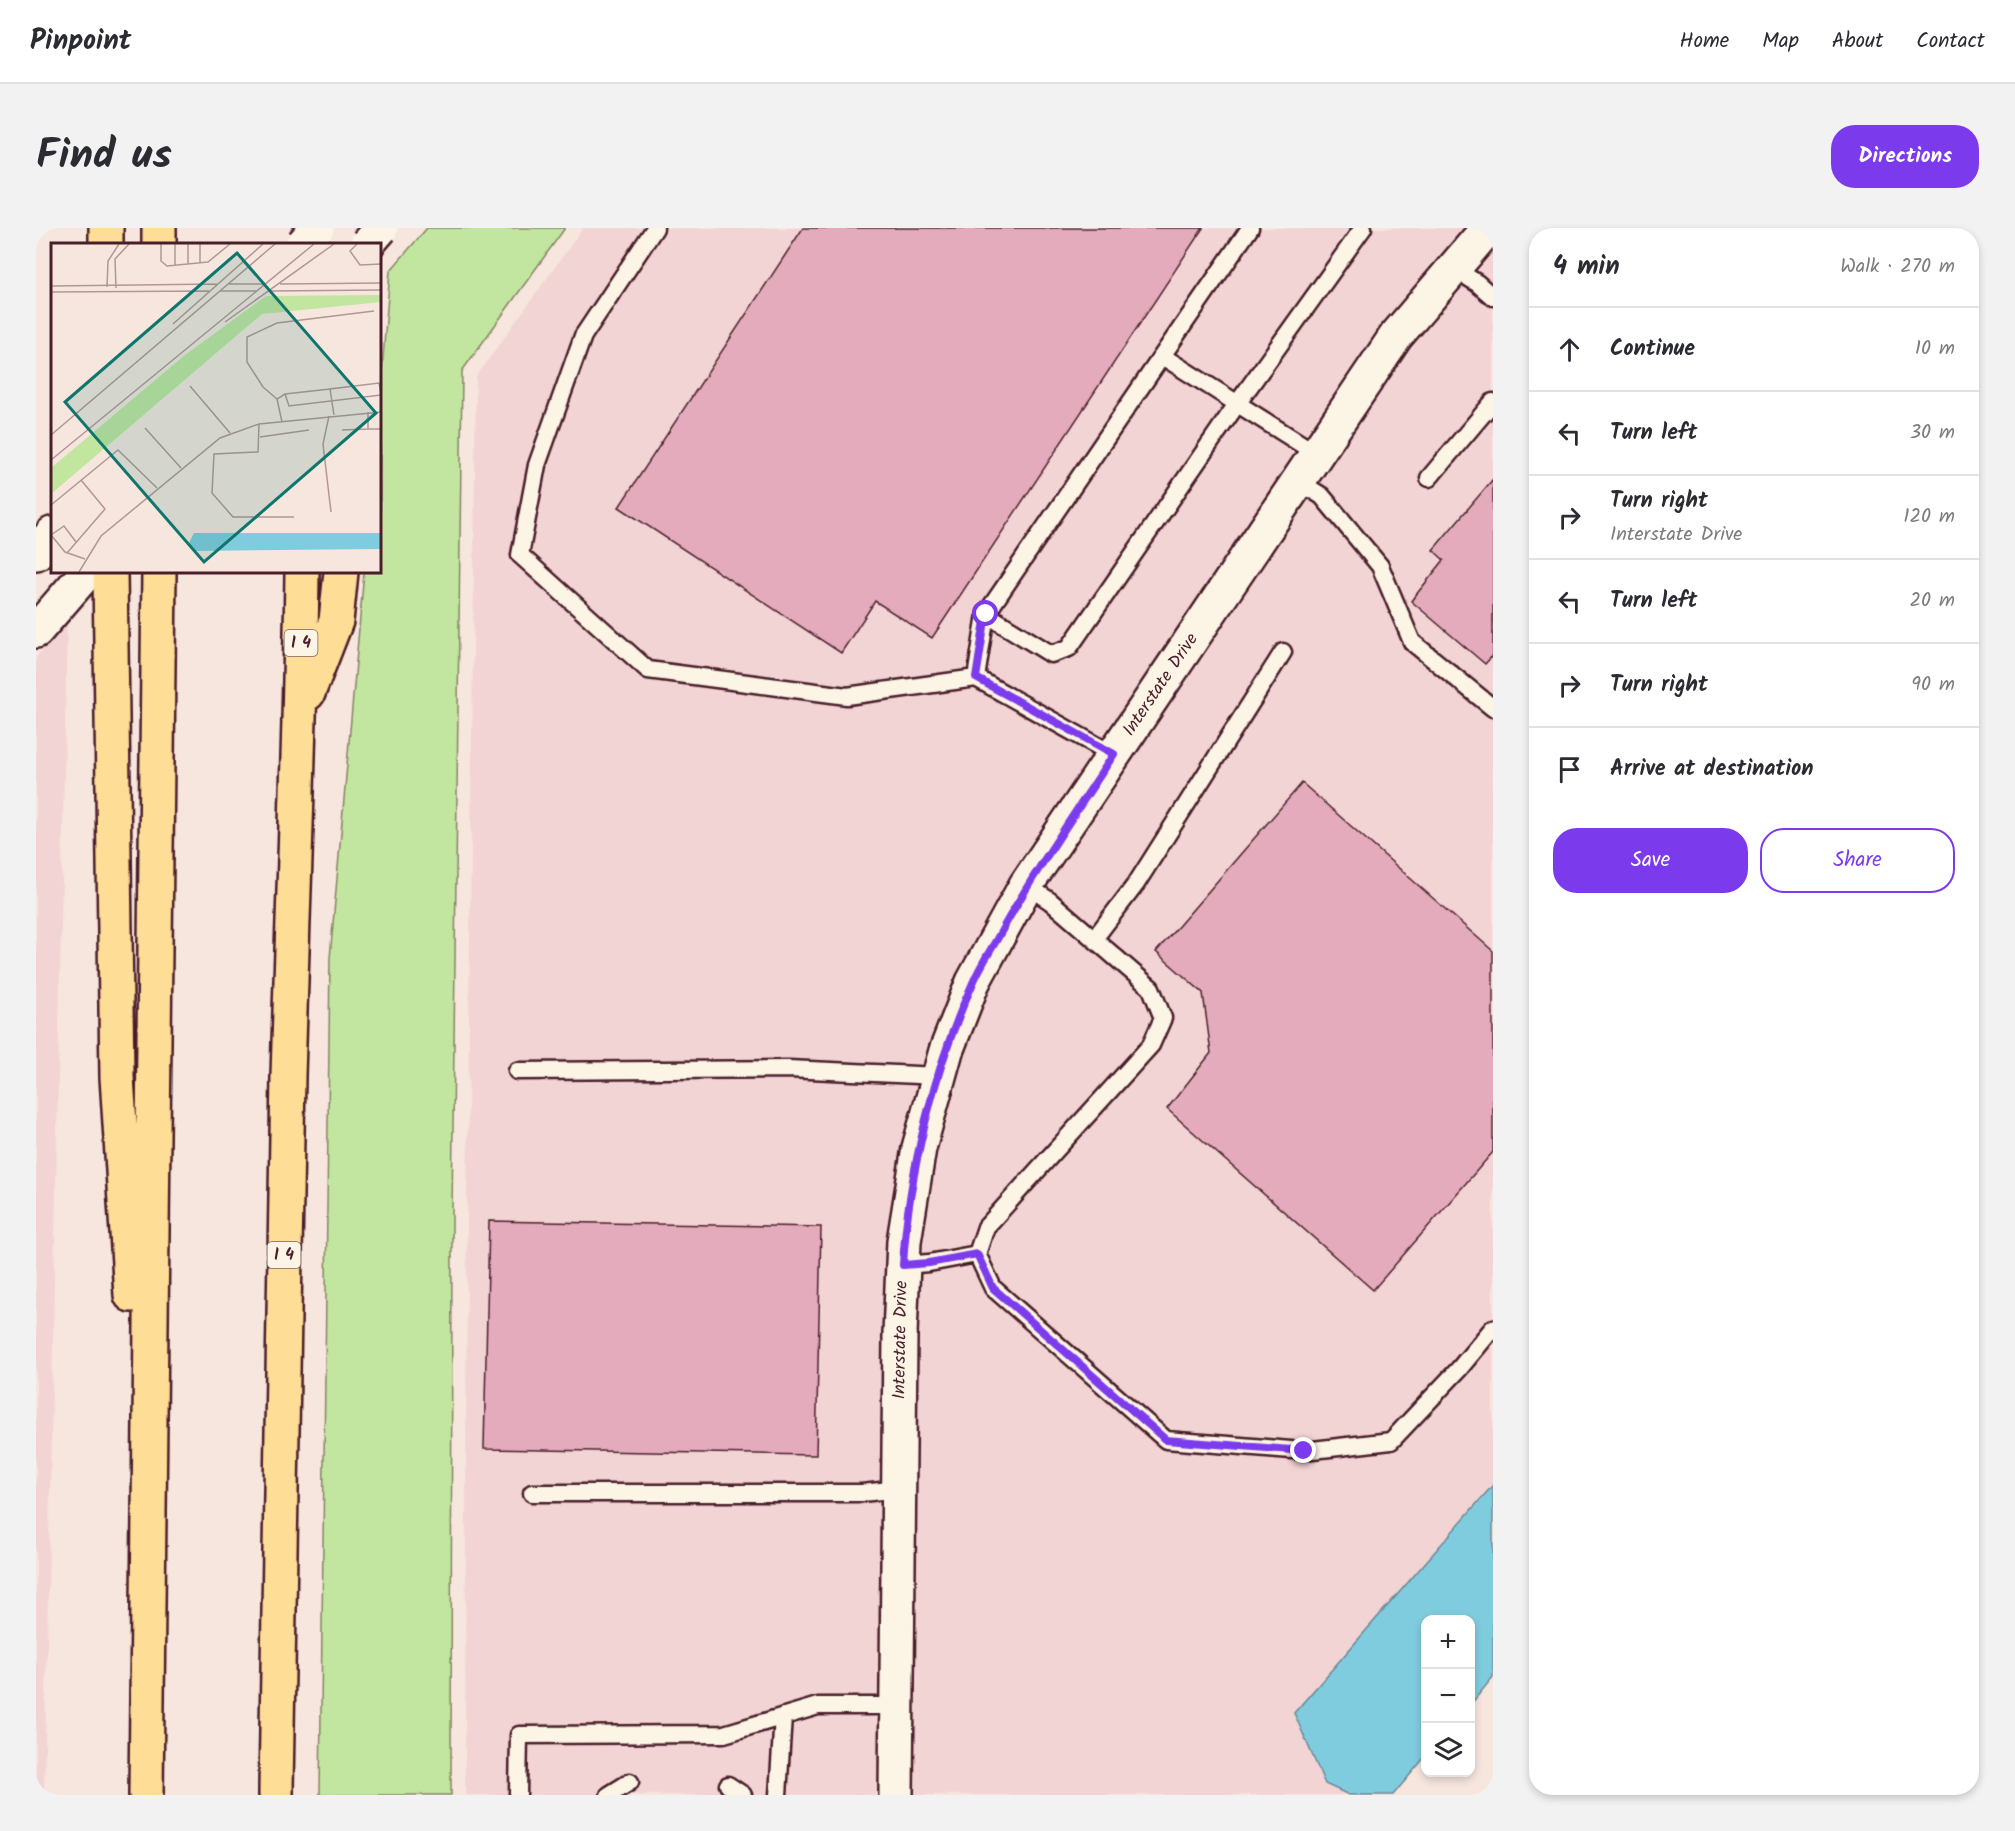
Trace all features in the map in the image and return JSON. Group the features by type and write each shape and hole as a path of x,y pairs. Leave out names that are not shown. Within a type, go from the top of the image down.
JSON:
{"highway":[{"path":"313,243 315,228"},
{"path":"372,243 374,228"},
{"path":"110,573 117,1077 148,1549"},
{"path":"146,1795 159,573"},
{"name":"I 4","path":"276,1795 279,1470 302,573"},
{"path":"300,714 336,621 341,573"}],"street":[{"path":"304,243 315,228"},
{"path":"368,243 381,228"},
{"name":"Interstate Drive","path":"896,1795 904,1241 919,1148 946,1052 973,982 1026,885 1396,336 1488,228"},
{"path":"36,553 51,535"},
{"path":"36,631 86,573"}],"lane":[{"path":"655,228 583,336 537,465 520,555 648,670 847,696 976,678 1114,754"},
{"path":"976,678 986,614 1250,228"},
{"path":"986,614 1052,654 1069,648 1363,228"},
{"path":"1454,268 1493,297"},
{"path":"1162,356 1317,454"},
{"path":"1429,478 1493,402"},
{"path":"1298,481 1322,496 1380,566 1412,642 1493,708"},
{"path":"1094,939 1136,884 1283,652"},
{"path":"1026,885 1050,902 1151,988 1163,1018 1151,1045 986,1227 977,1254 993,1288 1166,1440 1304,1451 1391,1441 1459,1369 1493,1328"},
{"path":"517,1071 788,1069 939,1076"},
{"path":"903,1265 929,1263 977,1254"},
{"path":"532,1493 862,1493 899,1489"},
{"path":"518,1795 519,1735 724,1734 818,1706 897,1706"},
{"path":"778,1795 783,1716"},
{"path":"609,1795 630,1782"},
{"path":"728,1785 743,1795"}],"shaded area":[{"path":"583,228 1465,228 1381,326 1012,875 957,975 929,1046 903,1142 888,1236 884,1332 879,1795 465,1795 467,1214 476,377"},
{"path":"1493,249 1493,1485 1294,1713 1325,1784 1349,1795 912,1795 917,1336 921,1244 935,1153 962,1058 988,990 1041,895 1410,347"},
{"path":"67,621 44,1795 36,1795 36,658"}],"green space":[{"path":"427,228 565,228 462,371 452,1212 451,1795 320,1795 330,958 364,573 381,573 381,383 390,271"}],"water":[{"path":"1493,1485 1493,1677 1475,1699 1475,1615 1421,1615 1421,1762 1393,1795 1349,1795 1325,1784 1294,1713"}],"building":[{"path":"803,228 1203,228 932,638 875,601 841,653 619,507"},
{"path":"1493,479 1493,655 1485,664 1411,601 1444,560 1433,550"},
{"path":"1302,783 1493,951 1493,1152 1373,1290 1167,1109 1211,1053 1203,993 1156,952"},
{"path":"489,1221 821,1227 816,1455 484,1449"}],"route":[{"path":"986,614 976,678 1114,754 1026,885 973,982 946,1052 919,1148 904,1241 903,1265 929,1263 977,1254 993,1288 1166,1440 1304,1451"}]}
